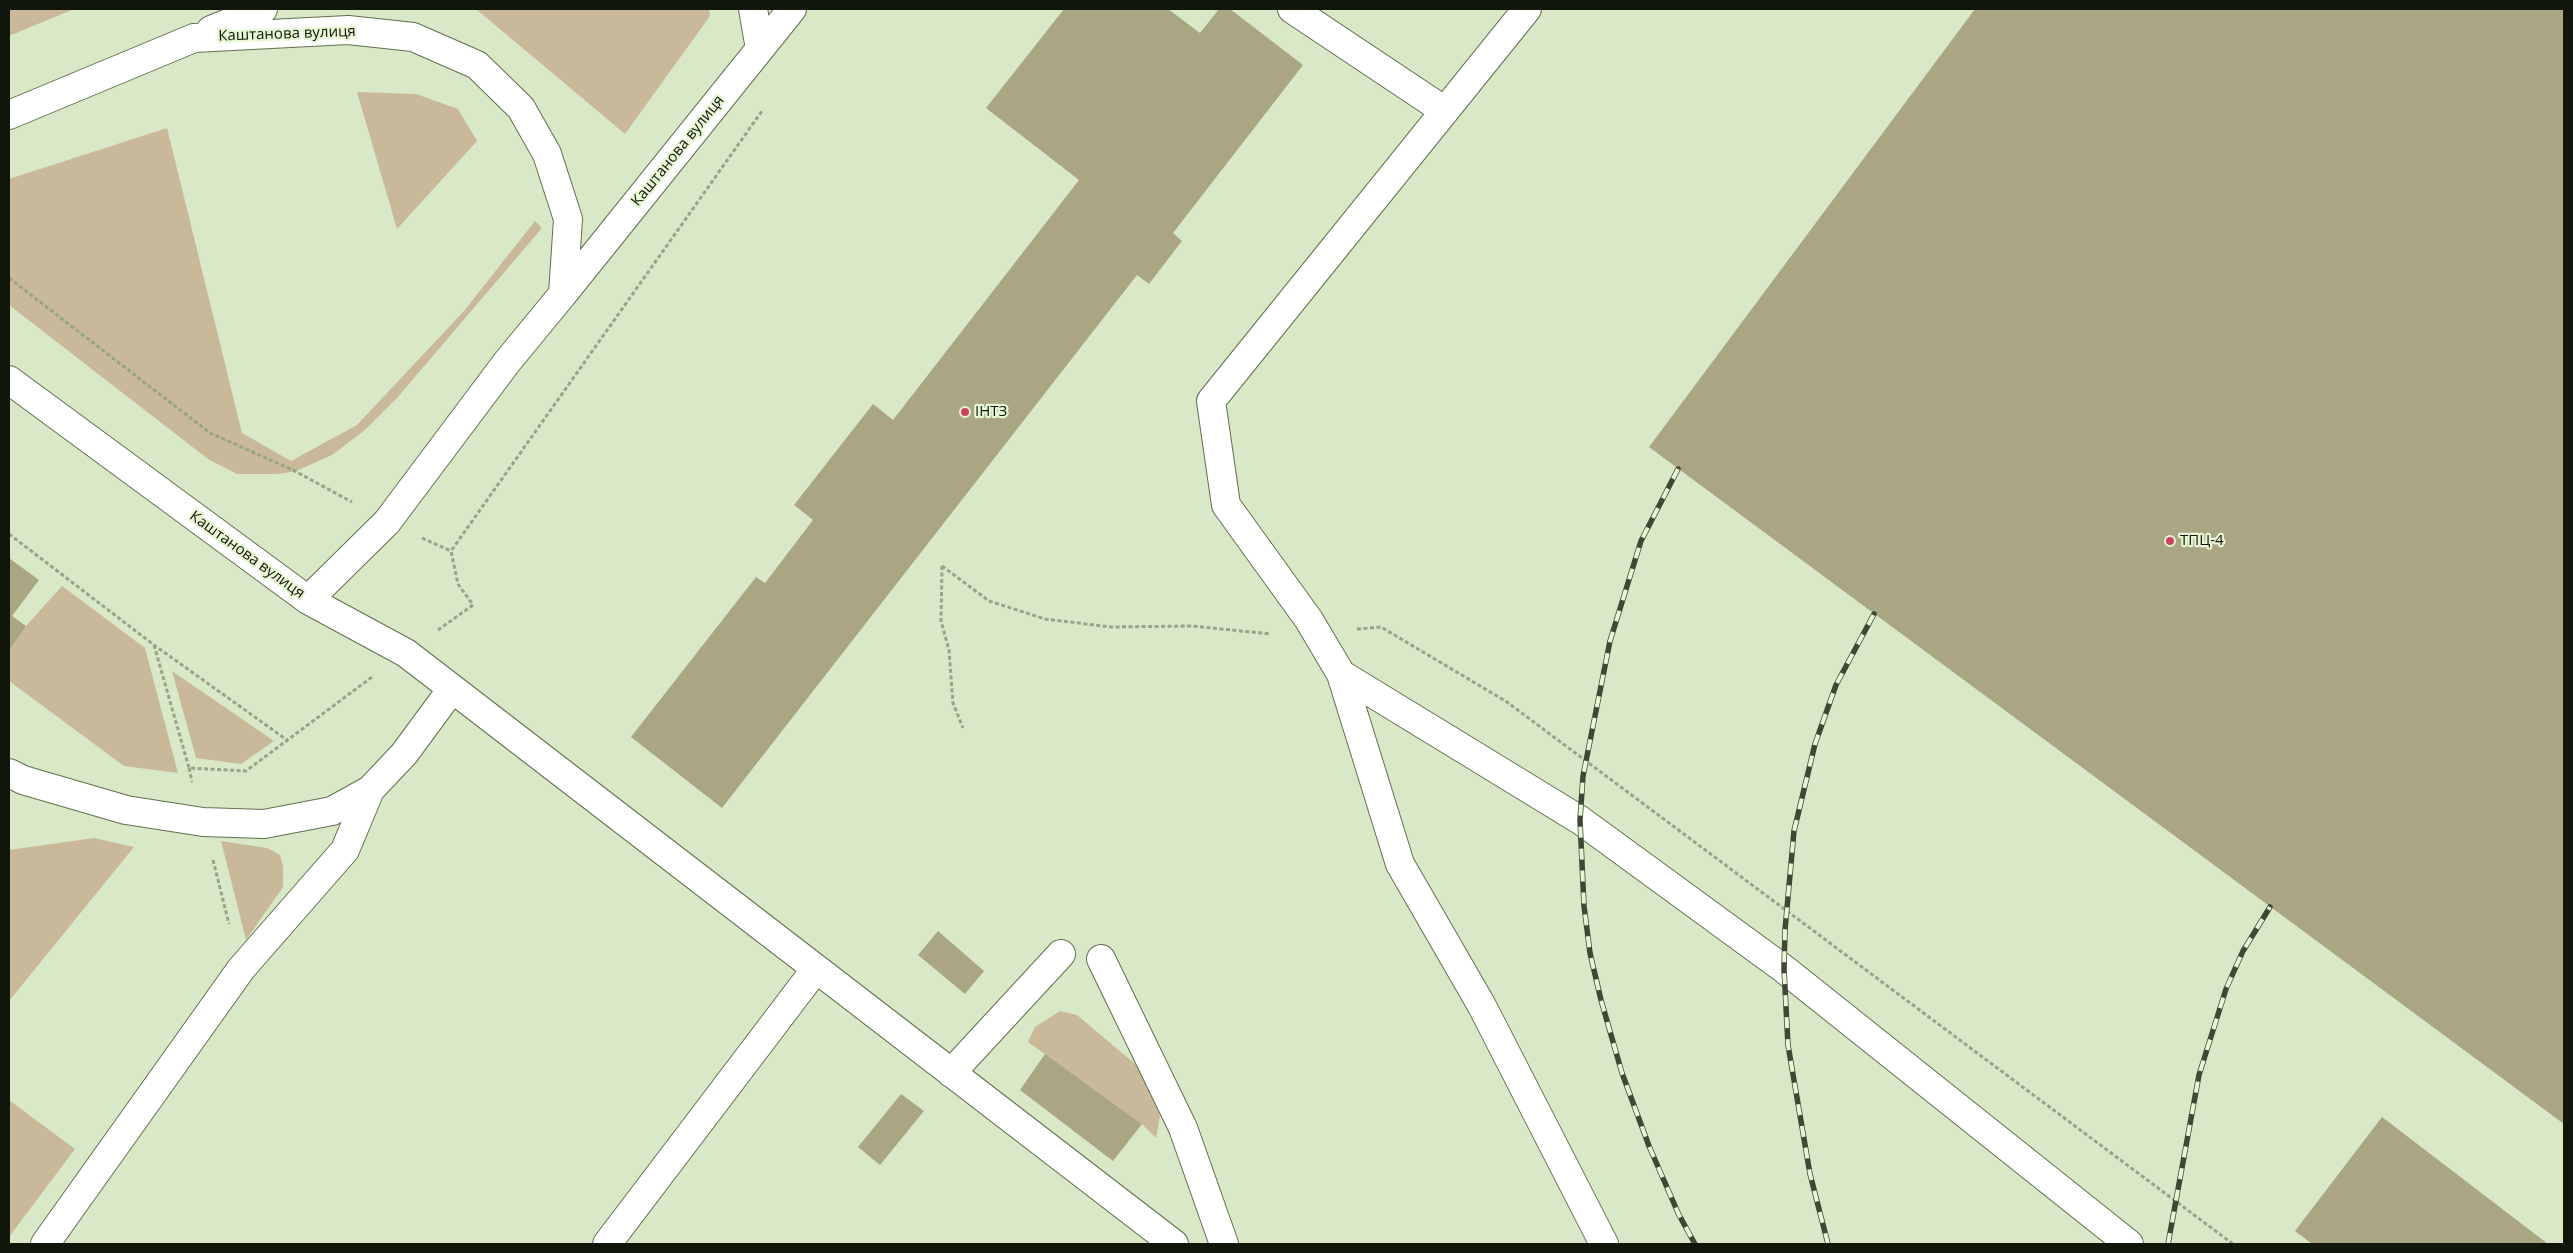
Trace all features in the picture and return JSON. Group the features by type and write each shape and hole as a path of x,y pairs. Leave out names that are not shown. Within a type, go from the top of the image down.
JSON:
{"street":[{"name":"Каштанова вулиця","path":"9,115 263,9"},
{"path":"753,9 760,49"},
{"name":"Каштанова вулиця","path":"9,380 308,600 386,522 507,362 792,9"},
{"path":"1292,9 1444,111"},
{"path":"1527,9 1211,400 1226,505 1316,632 1341,674 1400,864 1482,1006 1604,1244"},
{"name":"Каштанова вулиця","path":"194,38 348,30 413,38 477,65 522,108 547,154 568,219 563,294"},
{"path":"308,600 406,653 815,970 1174,1244"},
{"path":"1341,674 1580,820 1784,969 2129,1244"},
{"path":"9,773 23,780 126,810 203,822 264,824 332,811 370,790 404,754 452,688"},
{"path":"45,1244 241,969 345,850 370,790"},
{"path":"951,1073 1061,954"},
{"path":"1101,959 1183,1128 1224,1244"},
{"path":"607,1244 815,970"}],"path":[{"path":"473,605 458,584 451,551 764,108"},
{"path":"9,278 210,433 296,471 386,522 451,551"},
{"path":"9,534 154,646 287,740"},
{"path":"963,728 954,703 949,650 941,621 942,566 989,601 1045,619 1111,627 1192,626 1273,634 1381,627 1507,702 2233,1244"},
{"path":"154,646 189,768 241,969"},
{"path":"189,768 246,771 373,676"}],"shaded area":[{"path":"9,9 74,9 9,36"},
{"path":"476,9 709,9 710,16 625,134"},
{"path":"357,92 416,94 458,109 477,141 397,229"},
{"path":"167,128 242,433 291,461 357,425 464,311 535,221 542,228 397,398 365,430 332,455 296,471 278,474 237,474 208,459 9,305 9,179"},
{"path":"62,586 145,648 178,773 124,766 9,681 9,651 26,626"},
{"path":"172,671 274,741 241,764 196,758"},
{"path":"94,838 134,847 9,1001 9,850"},
{"path":"221,841 267,848 280,855 283,866 283,887 246,940"},
{"path":"1060,1011 1077,1015 1140,1068 1160,1116 1156,1138 1142,1124 1028,1042 1035,1027"},
{"path":"9,1100 75,1149 9,1237"}],"building":[{"name":"ІНТЗ","path":"1064,9 1168,9 1200,33 1219,9 1230,9 1303,65 1173,233 1182,241 1149,284 1137,275 722,808 631,737 756,577 765,583 813,520 794,505 873,404 893,420 1079,180 986,108"},
{"name":"ТПЦ-4","path":"1975,9 2564,9 2564,1124 1649,447"},
{"path":"9,558 39,580 12,616 26,626 9,651"},
{"path":"938,931 984,971 965,994 918,955"},
{"path":"1045,1054 1142,1124 1113,1161 1020,1090"},
{"path":"901,1094 924,1111 880,1165 858,1147"},
{"path":"2382,1117 2548,1244 2312,1244 2295,1231"}],"railway":[{"path":"1678,469 1641,541 1610,641 1583,776 1580,820 1584,906 1590,953 1601,1000 1622,1073 1649,1146 1679,1215 1695,1244"},
{"path":"1828,1244 1810,1174 1788,1045 1784,969 1785,930 1794,831 1815,744 1836,685 1874,614"},
{"path":"2168,1244 2199,1075 2226,989 2243,951 2270,907"}],"place":[{"name":"ІНТЗ","path":"965,412"},
{"name":"ТПЦ-4","path":"2170,541"}]}
